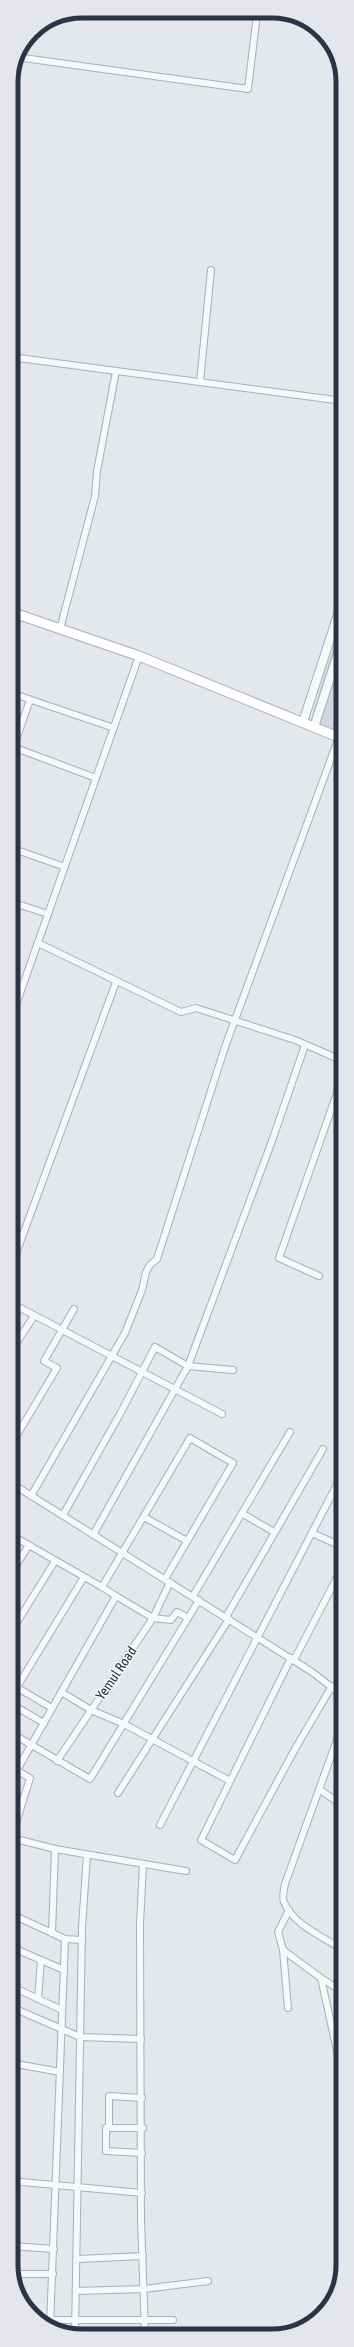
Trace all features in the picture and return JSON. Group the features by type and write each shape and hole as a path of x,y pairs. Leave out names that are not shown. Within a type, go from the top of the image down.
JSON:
{"main road":[{"path":"18,614 139,656 336,736"}],"street":[{"path":"23,58 248,89 257,18"},
{"path":"200,382 211,270"},
{"path":"18,358 336,400"},
{"path":"60,629 95,496 97,471 116,371"},
{"path":"303,722 336,621"},
{"path":"18,1000 139,656"},
{"path":"314,727 336,659"},
{"path":"18,696 114,728"},
{"path":"18,735 30,700"},
{"path":"18,749 96,778"},
{"path":"32,1496 125,1334 142,1290 146,1272 150,1265 157,1259 235,1020 336,749"},
{"path":"18,850 65,867"},
{"path":"18,904 48,914"},
{"path":"38,944 181,1012 196,1008 305,1044 336,1058"},
{"path":"18,1248 116,982"},
{"path":"93,1535 188,1366 272,1141 305,1044"},
{"path":"319,1276 279,1258 336,1096"},
{"path":"18,1307 61,1331 222,1414"},
{"path":"18,1434 57,1368 44,1361 74,1309"},
{"path":"18,1340 34,1316"},
{"path":"62,1515 155,1347 188,1366 233,1370"},
{"path":"193,1596 243,1514 290,1432"},
{"name":"Yemul Road","path":"57,1761 153,1618 167,1580 187,1541 233,1463 190,1438 144,1517"},
{"path":"118,1793 228,1618 274,1532 323,1449"},
{"path":"18,1487 228,1618 292,1659 336,1690"},
{"path":"160,1825 336,1487"},
{"path":"243,1514 274,1532"},
{"path":"102,1587 144,1517 187,1541"},
{"path":"312,1533 336,1544"},
{"path":"18,1539 153,1618 171,1620 177,1612 188,1618"},
{"path":"18,1562 29,1545"},
{"path":"18,1621 55,1561"},
{"path":"18,1685 84,1577"},
{"path":"332,1686 294,1749 235,1860 201,1840 292,1659 336,1579"},
{"path":"18,1764 31,1746 44,1724 116,1596"},
{"path":"18,1738 90,1779 199,1600"},
{"path":"18,1688 52,1708"},
{"path":"61,1692 91,1710 124,1724 230,1781"},
{"path":"18,1708 44,1724"},
{"path":"336,1742 285,1884 283,1901 289,1910 301,1922 336,1945"},
{"path":"18,1771 30,1778 18,1816"},
{"path":"319,1789 336,1801"},
{"path":"18,1840 87,1855 186,1871"},
{"path":"52,1933 55,1849"},
{"path":"75,2328 79,2188 82,1940 87,1855"},
{"path":"143,1864 140,1924 143,2128 142,2193 145,2329"},
{"path":"288,2008 283,1950 278,1932 289,1910"},
{"path":"18,1917 65,1939 82,1940"},
{"path":"51,2321 65,1939"},
{"path":"18,1950 64,1970"},
{"path":"283,1950 336,1987"},
{"path":"38,1999 41,1960"},
{"path":"322,1978 336,2045"},
{"path":"18,1989 62,2010"},
{"path":"18,2010 80,2037 142,2039"},
{"path":"18,2064 60,2072"},
{"path":"142,2098 109,2096 109,2128 106,2128 106,2151 142,2153"},
{"path":"109,2128 143,2128"},
{"path":"18,2182 142,2193"},
{"path":"18,2246 54,2249"},
{"path":"77,2259 143,2256"},
{"path":"19,2274 53,2274"},
{"path":"76,2291 144,2289 208,2281"},
{"path":"55,2323 75,2320 173,2320"}],"shaded area":[{"path":"336,637 336,736 309,725"}]}
